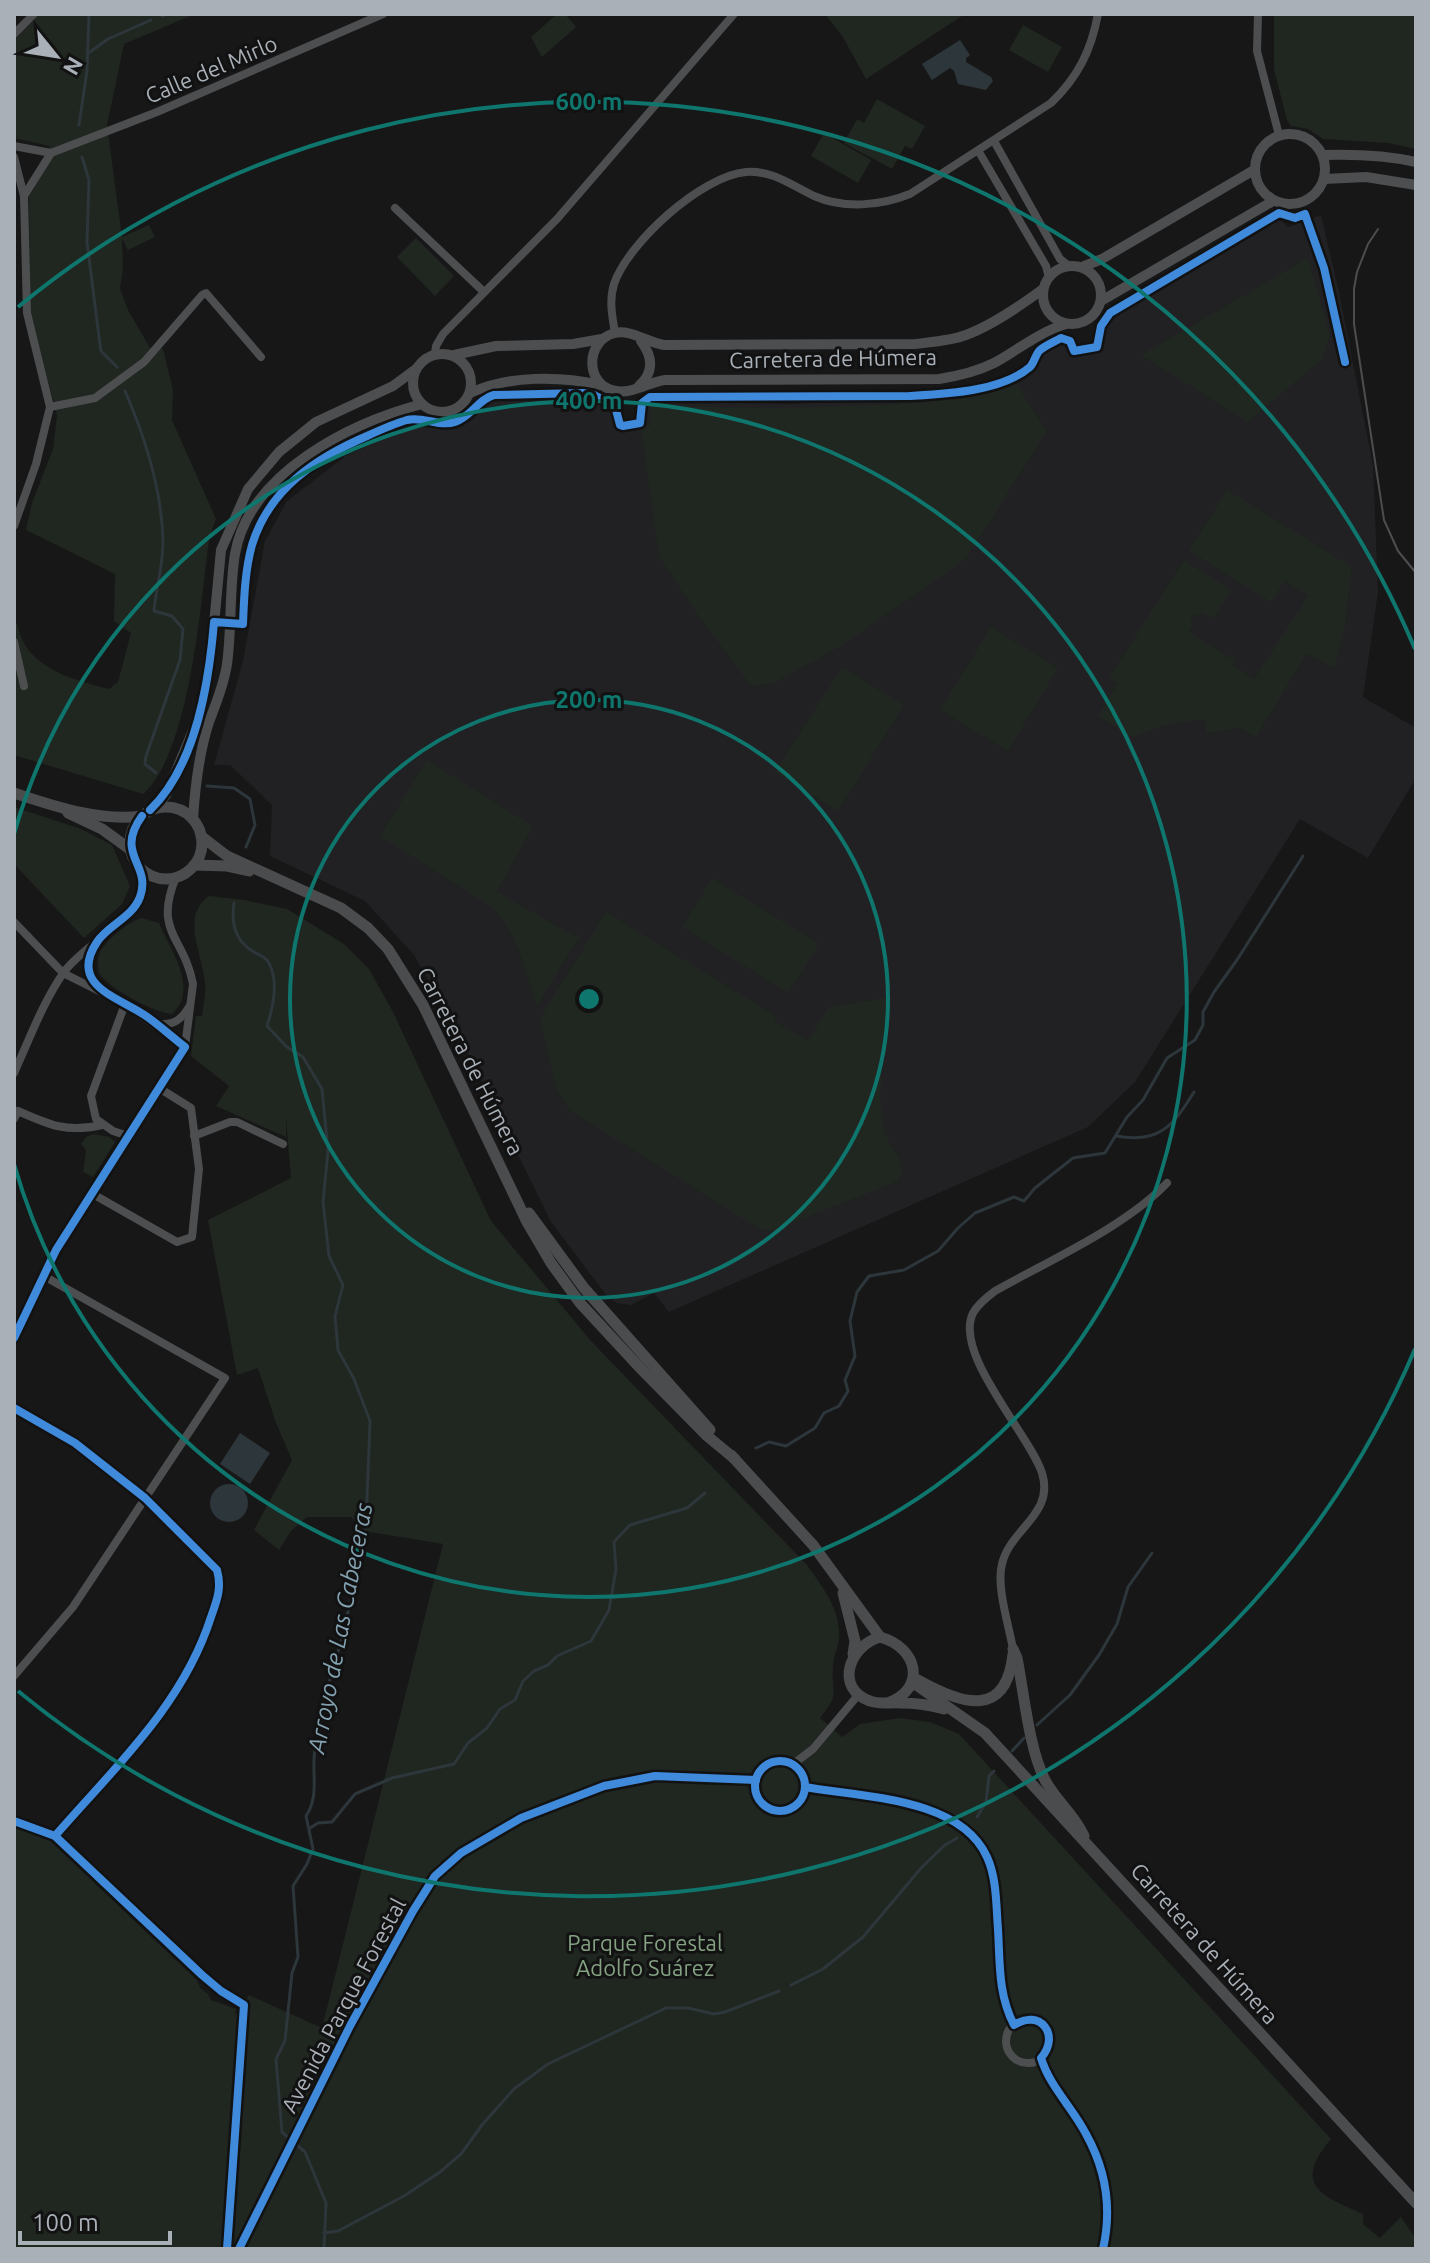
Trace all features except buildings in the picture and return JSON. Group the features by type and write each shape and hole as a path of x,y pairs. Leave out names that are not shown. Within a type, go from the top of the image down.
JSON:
{"main road":[{"path":"14,793 50,804 125,818 162,807 175,808 193,819 201,836 201,851 194,865 176,877 161,878 148,874 139,866 131,850 130,838 146,813"},
{"path":"50,804 102,829 131,850"},
{"name":"Carretera de Húmera","path":"201,836 227,856 341,908 368,928 388,949 423,1005 535,1235 580,1303 706,1435 735,1459 813,1545 880,1637"},
{"name":"Carretera de Húmera","path":"194,865 226,866 270,876"},
{"name":"Carretera de Húmera","path":"841,1584 855,1641 852,1660"},
{"path":"880,1637 896,1642 912,1660 912,1679 900,1698 888,1703 870,1701 859,1694 850,1678 852,1660 864,1644 880,1637"},
{"path":"912,1679 962,1700 991,1699 1008,1680 1013,1649"},
{"path":"1013,1649 1043,1778 1079,1824 1087,1844"},
{"name":"Carretera de Húmera","path":"912,1679 985,1733 1416,2203"},
{"name":"Carretera de Húmera","path":"888,1703 932,1705 961,1715"}],"street":[{"path":"14,34 34,14"},
{"name":"Calle del Mirlo","path":"51,153 157,112 383,14"},
{"path":"435,354 443,334 557,219 734,14"},
{"path":"615,333 611,299 615,281 623,267 670,213 708,186 729,176 760,173 776,176 821,198 863,205 884,203 910,194 1051,103 1069,85 1085,61 1098,14"},
{"path":"1258,14 1257,51 1279,135"},
{"path":"1279,135 1300,135 1309,139 1323,155 1326,167 1324,179 1315,194 1300,203 1286,205 1273,201 1263,193 1257,182 1254,170 1257,155 1266,143 1279,135"},
{"path":"994,141 1060,259 1069,266"},
{"path":"14,146 51,153 24,196"},
{"path":"979,152 1046,266 1049,278"},
{"path":"1323,155 1364,154 1416,162"},
{"path":"14,157 24,196 27,313 50,407 36,464 14,526"},
{"path":"1082,267 1094,275 1101,290 1101,301 1095,314 1086,321 1066,324 1055,319 1045,308 1043,289 1058,270 1069,266 1082,267 1102,259 1254,170"},
{"path":"1324,179 1366,177 1416,185"},
{"path":"1101,301 1273,201"},
{"path":"395,208 484,292"},
{"name":"Carretera de Húmera","path":"639,338 664,345 915,344 942,341 966,336 1043,289"},
{"path":"50,407 95,398 132,371 148,358 206,293 261,357"},
{"name":"Carretera de Húmera","path":"638,388 665,380 951,377 992,364 1044,333 1066,324"},
{"path":"146,813 166,795 200,714 211,656 221,550 248,489 279,452 316,422 393,386 424,359 435,354 454,355 496,346 573,344 625,332 639,338 650,352 651,367 646,380 638,388 626,392 613,391 601,385 535,380 501,382 470,393"},
{"path":"601,385 594,375 591,362 594,349 602,339"},
{"path":"416,369 414,390 422,404 434,411 455,409 465,402 472,380 468,368 454,355"},
{"path":"193,819 203,750 227,664 236,552 246,522 262,495 285,472 309,455 355,429 422,404"},
{"path":"14,642 24,686"},
{"path":"14,1073 63,973 126,916 138,901 141,886 139,866"},
{"path":"14,1338 42,1275 185,1047 191,974 169,929 166,915 169,894 176,877"},
{"path":"14,922 63,973 125,1004 185,1047"},
{"path":"99,939 88,963 101,992"},
{"path":"154,1022 164,1025 180,1020 191,1003"},
{"path":"125,1004 91,1096 93,1113 102,1125 128,1136"},
{"path":"91,1193 177,1242 192,1237 199,1169 191,1108 159,1088"},
{"path":"15,1113 62,1129 79,1130 102,1125"},
{"path":"79,1130 93,1113"},
{"path":"194,1136 237,1122 283,1144"},
{"path":"1013,1649 1002,1589 1002,1564 1043,1502 1044,1485 1035,1458 1001,1405 976,1353 971,1336 973,1314 995,1291 1130,1215 1153,1199 1167,1183"},
{"path":"14,1676 73,1607 225,1378 42,1275"},
{"path":"14,1408 75,1443 145,1498 217,1570 219,1591"},
{"name":"Avenida Parque Forestal","path":"239,2249 295,2133 413,1911 435,1876 461,1853 521,1818 604,1786 655,1776 756,1780 764,1767 770,1764 792,1765 813,1749 859,1694"},
{"path":"756,1780 755,1788 766,1807 780,1811 795,1806 805,1787 802,1774 792,1765"},
{"path":"805,1787 887,1797 911,1804 954,1822 980,1843 995,1883 999,1976 1006,2009 1014,2025"},
{"path":"221,1991 244,2005 245,2014 227,2249"},
{"path":"1029,2019 1039,2021 1046,2028 1050,2038 1049,2049 1041,2058 1027,2063 1013,2056 1007,2040 1014,2025 1029,2019"},
{"path":"1041,2058 1046,2075 1086,2133 1104,2175 1109,2215 1103,2249"}],"shaded area":[{"path":"960,40 970,55 966,62 991,77 993,81 986,90 958,84 950,68 932,80 922,64"},
{"path":"1321,215 1373,465 1378,592 1363,697 1416,728 1416,778 1368,858 1300,819 1135,1082 1088,1127 669,1312 654,1293 631,1305 617,1303 607,1296 551,1222 450,1017 414,955 365,901 270,856 272,805 230,765 214,765 243,661 265,541 287,501 347,455 418,424 454,425 471,417 493,397 588,397 606,405 615,415 618,430 645,424 645,404 651,401 790,404 980,393 1035,369 1043,354 1060,342 1067,343 1074,355 1101,351 1104,328 1114,314 1280,219 1288,227"},
{"path":"240,1433 270,1453 250,1484 220,1464"},
{"path":"229,1484 243,1489 248,1503 243,1517 229,1522 215,1517 210,1503 215,1489"}],"green space":[{"path":"40,14 195,14 124,44 107,125 122,237 149,225 155,237 128,250 122,238 120,289 150,348 163,349 173,390 172,420 216,519 209,539 197,637 182,712 172,746 159,774 143,794 14,755 14,622 24,643 40,661 62,674 109,689 118,682 131,633 114,621 115,574 26,530 32,503 53,449 57,415 30,312 29,197 52,158 49,146 14,138 14,39"},
{"path":"557,14 565,14 576,27 542,57 531,37"},
{"path":"825,14 965,14 866,79 843,37"},
{"path":"1274,14 1416,14 1416,149 1388,143 1323,139 1308,129 1291,126 1274,70"},
{"path":"1023,25 1062,47 1048,72 1009,50"},
{"path":"877,99 925,126 912,149 905,146 892,169 844,143 857,119 864,123"},
{"path":"824,133 871,160 858,183 811,156"},
{"path":"416,238 454,276 435,296 397,257"},
{"path":"1308,258 1330,336 1322,359 1248,422 1141,355"},
{"path":"1015,382 1047,431 966,559 841,646 774,683 751,686 659,557 641,428 651,425 651,406 781,408 920,403 987,394"},
{"path":"1227,490 1352,567 1345,626 1335,668 1306,654 1256,737 1239,728 1206,733 1206,721 1202,719 1164,725 1133,737 1098,716 1117,684 1109,678 1184,560 1231,590 1213,619 1202,612 1199,616 1195,614 1190,621 1193,624 1189,632 1230,658 1233,655 1236,657 1232,665 1254,679 1308,596 1285,581 1271,602 1189,551"},
{"path":"991,627 1058,668 1008,751 940,710"},
{"path":"842,667 904,705 838,811 775,772"},
{"path":"427,760 533,826 497,892 575,936 581,934 537,1006 520,952 500,916 490,906 380,836"},
{"path":"14,807 81,829 112,845 130,886 122,904 84,938 14,864"},
{"path":"712,878 819,944 788,993 682,927"},
{"name":"Parque Forestal Adolfo Suárez","path":"209,896 287,909 344,944 369,969 393,1012 491,1221 591,1341 807,1565 824,1590 837,1617 839,1637 833,1663 833,1698 820,1718 842,1737 860,1724 900,1718 930,1722 959,1734 1331,2139 1314,2167 1316,2186 1334,2201 1363,2214 1363,2224 1380,2238 1401,2217 1416,2239 1416,2249 14,2249 14,1828 47,1838 197,1980 211,2000 236,2009 235,2014 249,1995 322,2028 443,1544 364,1531 351,1517 307,1517 291,1531 279,1550 254,1530 292,1460 258,1368 237,1375 208,1220 291,1178 286,1119 286,1137 216,1106 229,1086 191,1056 196,1016 202,1016 205,989 194,926 200,905"},
{"path":"606,912 776,1016 774,1021 808,1040 829,1007 891,997 881,1110 885,1131 903,1171 896,1182 771,1231 758,1228 569,1110 556,1088 540,1018"},
{"path":"142,918 159,923 180,969 183,993 180,1004 172,1014 132,999 99,973 98,957 103,947 125,927"},
{"path":"94,1134 109,1137 115,1142 93,1177 83,1172 86,1150 81,1144 86,1137"}],"waterway":[{"name":"Arroyo de Las Cabeceras","path":"79,125 87,71 89,14"},
{"path":"162,16 167,14"},
{"path":"87,54 108,39 151,20"},
{"name":"Arroyo de Las Cabeceras","path":"82,157 89,180 87,242 101,351 117,367"},
{"name":"Arroyo de Las Cabeceras","path":"125,391 146,446 162,523 163,551 154,611 172,616 183,629 180,660 146,756 145,764 156,773"},
{"name":"Arroyo de Las Cabeceras","path":"207,786 234,788 250,799 255,825 246,847"},
{"path":"756,1448 769,1442 786,1446 815,1428 824,1413 839,1406 848,1391 845,1380 855,1356 850,1321 857,1292 869,1276 904,1270 938,1251 975,1213 1014,1197 1024,1201 1035,1188 1073,1158 1105,1153 1127,1117 1143,1100 1167,1058 1195,1040 1203,1025 1203,1012 1214,992 1303,856"},
{"name":"Arroyo de Las Cabeceras","path":"234,903 234,924 239,937 248,948 266,959 272,970 274,994 267,1026 287,1047 303,1057 322,1089 328,1151 323,1202 329,1256 343,1285 335,1316 338,1350 354,1379 370,1421 366,1525 316,1742 313,1800 306,1816 313,1849 293,1886 298,1957 292,1973 285,2041 276,2059 282,2132 305,2152 326,2203 324,2249"},
{"path":"1116,1136 1143,1137 1163,1130 1194,1092"},
{"path":"310,1828 318,1823 332,1822 355,1794 392,1778 454,1764 468,1743 487,1728 500,1709 515,1700 523,1681 534,1671 548,1665 557,1656 591,1641 609,1610 616,1569 614,1542 630,1525 687,1508 705,1493"},
{"path":"1037,1725 1070,1695 1099,1655 1117,1624 1128,1587 1152,1553"},
{"path":"1012,1751 1024,1738"},
{"path":"977,1817 986,1802 989,1776 994,1771"},
{"path":"791,1985 823,1969 863,1937 922,1867 957,1838"},
{"path":"324,2233 338,2231 404,2196 440,2172 461,2154 514,2089 548,2064 666,2008 688,2008 714,2014 779,1991"}],"tram line":[{"path":"1378,229 1368,244 1357,272 1354,324 1384,520 1398,551 1416,573"}],"cycle path":[{"path":"150,810 166,792 189,747 204,697 214,622 243,624 245,584 252,545 270,507 313,465 397,423 413,419 455,422 494,395 594,395 615,406 620,425 623,426 640,423 642,403 650,397 909,396 988,387 1030,367 1041,349 1061,338 1070,341 1074,351 1097,347 1101,326 1110,313 1279,213 1295,218 1305,214 1324,268 1345,362"},
{"path":"14,1338 56,1250 185,1047 146,1016 100,988 89,969 90,957 97,942 131,910 140,897 141,876 132,850 132,840 142,816"},
{"path":"14,1408 75,1443 145,1498 217,1570 219,1583 215,1605 199,1649 165,1707 123,1760 55,1836"},
{"path":"780,1761 797,1769 805,1786 797,1803 780,1811 763,1803 755,1786 763,1769 780,1761"},
{"path":"239,2249 350,2026 435,1876 461,1853 521,1818 604,1786 655,1776 756,1780"},
{"path":"805,1787 880,1798 932,1811 955,1822 974,1837 987,1857 996,1892 1005,2002 1014,2025 1032,2020 1045,2026 1048,2033 1047,2049 1041,2058 1086,2134 1103,2176 1107,2205 1103,2249"},
{"path":"14,1821 55,1836 202,1975 244,2005 227,2249"}]}
